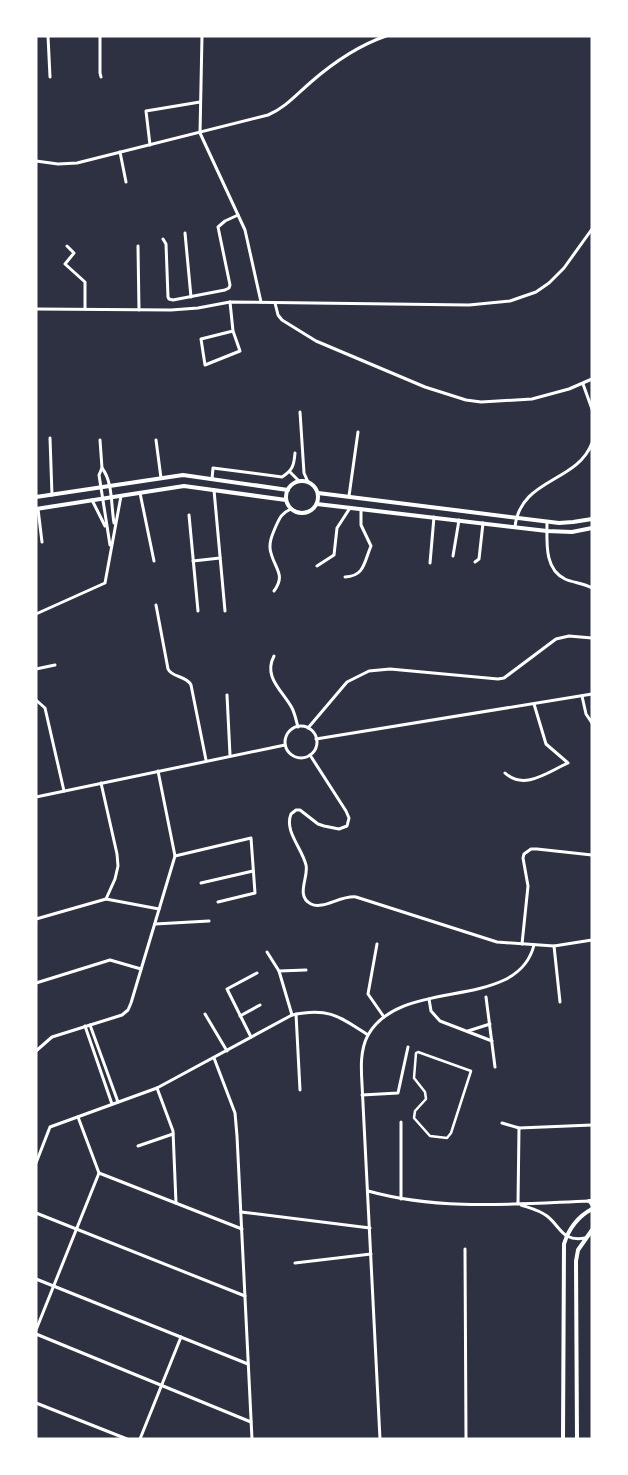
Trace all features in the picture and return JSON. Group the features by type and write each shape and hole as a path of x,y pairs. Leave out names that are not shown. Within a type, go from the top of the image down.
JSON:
{"street":[{"path":"48,36 50,77"},
{"path":"100,36 100,73 102,76"},
{"path":"202,36 200,133 245,230 261,302"},
{"path":"36,161 58,164 77,163 276,112 338,60 370,42 386,36"},
{"path":"150,145 146,111 200,102"},
{"path":"120,152 126,182"},
{"path":"164,239 166,244 169,299 191,297 228,288 230,285 218,227 225,220 238,215"},
{"path":"36,308 186,310 230,302 275,304 469,304 510,301 536,292 549,283 564,268 592,229"},
{"path":"185,233 191,297"},
{"path":"67,246 74,254 65,264 85,282 85,309"},
{"path":"138,246 139,310"},
{"path":"230,302 233,331 240,351 205,365 201,339 233,331"},
{"path":"275,304 278,315 282,320 316,341 425,387 466,400 481,402 532,398 583,384 592,379"},
{"path":"583,384 592,409"},
{"path":"300,412 304,473 308,482"},
{"path":"349,496 358,432"},
{"path":"50,438 52,495"},
{"path":"100,440 102,468 99,474 100,487 110,548"},
{"path":"156,440 160,478"},
{"path":"515,527 520,508 528,497 538,488 581,461 592,443"},
{"path":"212,479 213,468 282,477 290,472 294,466 295,453"},
{"path":"102,468 106,473 109,486 115,526"},
{"path":"290,472 299,481"},
{"path":"36,498 183,475 288,490"},
{"path":"299,481 308,482 315,486 318,493 317,504 305,513 295,512 286,500 288,490 290,486 299,481"},
{"path":"42,542 37,509 184,486 286,500"},
{"path":"214,489 225,611"},
{"path":"140,492 154,561"},
{"path":"318,493 547,522 573,522 592,519"},
{"path":"36,614 104,585 121,495"},
{"path":"92,500 107,529"},
{"path":"317,504 547,531 572,532 592,528"},
{"path":"317,566 334,555 337,528 351,508"},
{"path":"274,591 280,583 280,578 271,553 271,536 282,514 291,509"},
{"path":"345,577 355,577 361,572 370,546 361,525 361,509"},
{"path":"189,515 198,611"},
{"path":"430,563 434,517"},
{"path":"453,556 459,520"},
{"path":"547,522 551,568 565,579 592,588"},
{"path":"475,562 480,554 483,523"},
{"path":"193,561 220,558"},
{"path":"156,605 168,669 172,674 188,680 191,685 206,760"},
{"path":"308,728 347,682 369,671 390,669 498,679 504,678 556,639 569,636 592,638"},
{"path":"274,656 270,668 272,677 291,706 298,727"},
{"path":"36,669 55,665"},
{"path":"316,739 592,694"},
{"path":"227,695 230,755"},
{"path":"582,696 586,714 592,724"},
{"path":"36,700 45,708 64,791"},
{"path":"505,773 514,780 527,781 568,763 546,744 539,726 534,704"},
{"path":"293,728 308,728 316,739 315,748 305,758 294,757 285,745 286,735 293,728"},
{"path":"36,797 285,745"},
{"path":"310,755 349,818 347,826 339,829 318,824 300,810 290,814 289,825 306,865 303,890 304,897 309,903 320,906 346,897 356,897 497,942 554,946 592,940"},
{"path":"36,1051 52,1037 122,1015 128,1010 175,856 158,771"},
{"path":"101,783 118,866 115,879 106,899"},
{"path":"175,856 251,838 254,894 218,902"},
{"path":"522,944 528,886 523,858 526,851 537,849 592,855"},
{"path":"201,883 253,871"},
{"path":"36,919 106,899 159,910"},
{"path":"155,924 208,921"},
{"path":"377,944 368,994 384,1017"},
{"path":"380,1439 361,1062 368,1035 384,1017 410,1002 493,984 506,979 525,964 532,953 534,945"},
{"path":"554,946 560,1002"},
{"path":"267,952 279,971 294,1015 300,1090"},
{"path":"36,983 110,960 141,969"},
{"path":"279,971 306,970"},
{"path":"251,1038 226,989 257,973"},
{"path":"486,997 495,1067"},
{"path":"428,999 430,1011 440,1021 492,1040"},
{"path":"240,1016 260,1005"},
{"path":"36,1163 50,1127 157,1088 294,1015 314,1012 336,1015 368,1035"},
{"path":"205,1014 227,1051"},
{"path":"468,1031 490,1024"},
{"path":"90,1025 118,1102"},
{"path":"85,1026 112,1104"},
{"path":"362,1095 398,1093 408,1047"},
{"path":"418,1052 471,1071 451,1133 447,1138 430,1136 414,1118 415,1111 426,1099 425,1092 414,1078 416,1053 418,1052"},
{"path":"214,1058 235,1113 252,1439"},
{"path":"157,1088 173,1134 176,1203"},
{"path":"36,1330 99,1173 78,1117"},
{"path":"401,1122 401,1199"},
{"path":"502,1123 519,1128 592,1125"},
{"path":"518,1204 519,1128"},
{"path":"138,1146 173,1134"},
{"path":"99,1173 242,1229"},
{"path":"368,1191 401,1199 474,1206 590,1201 592,1207 569,1229 563,1252 563,1439"},
{"path":"518,1204 546,1215 566,1236 577,1240 585,1238"},
{"path":"241,1212 370,1228"},
{"path":"36,1213 245,1296"},
{"path":"577,1439 576,1261 578,1250 592,1230"},
{"path":"465,1249 466,1439"},
{"path":"295,1263 371,1254"},
{"path":"36,1279 248,1364"},
{"path":"36,1334 251,1422"},
{"path":"140,1439 181,1336"},
{"path":"36,1403 126,1439"}]}
